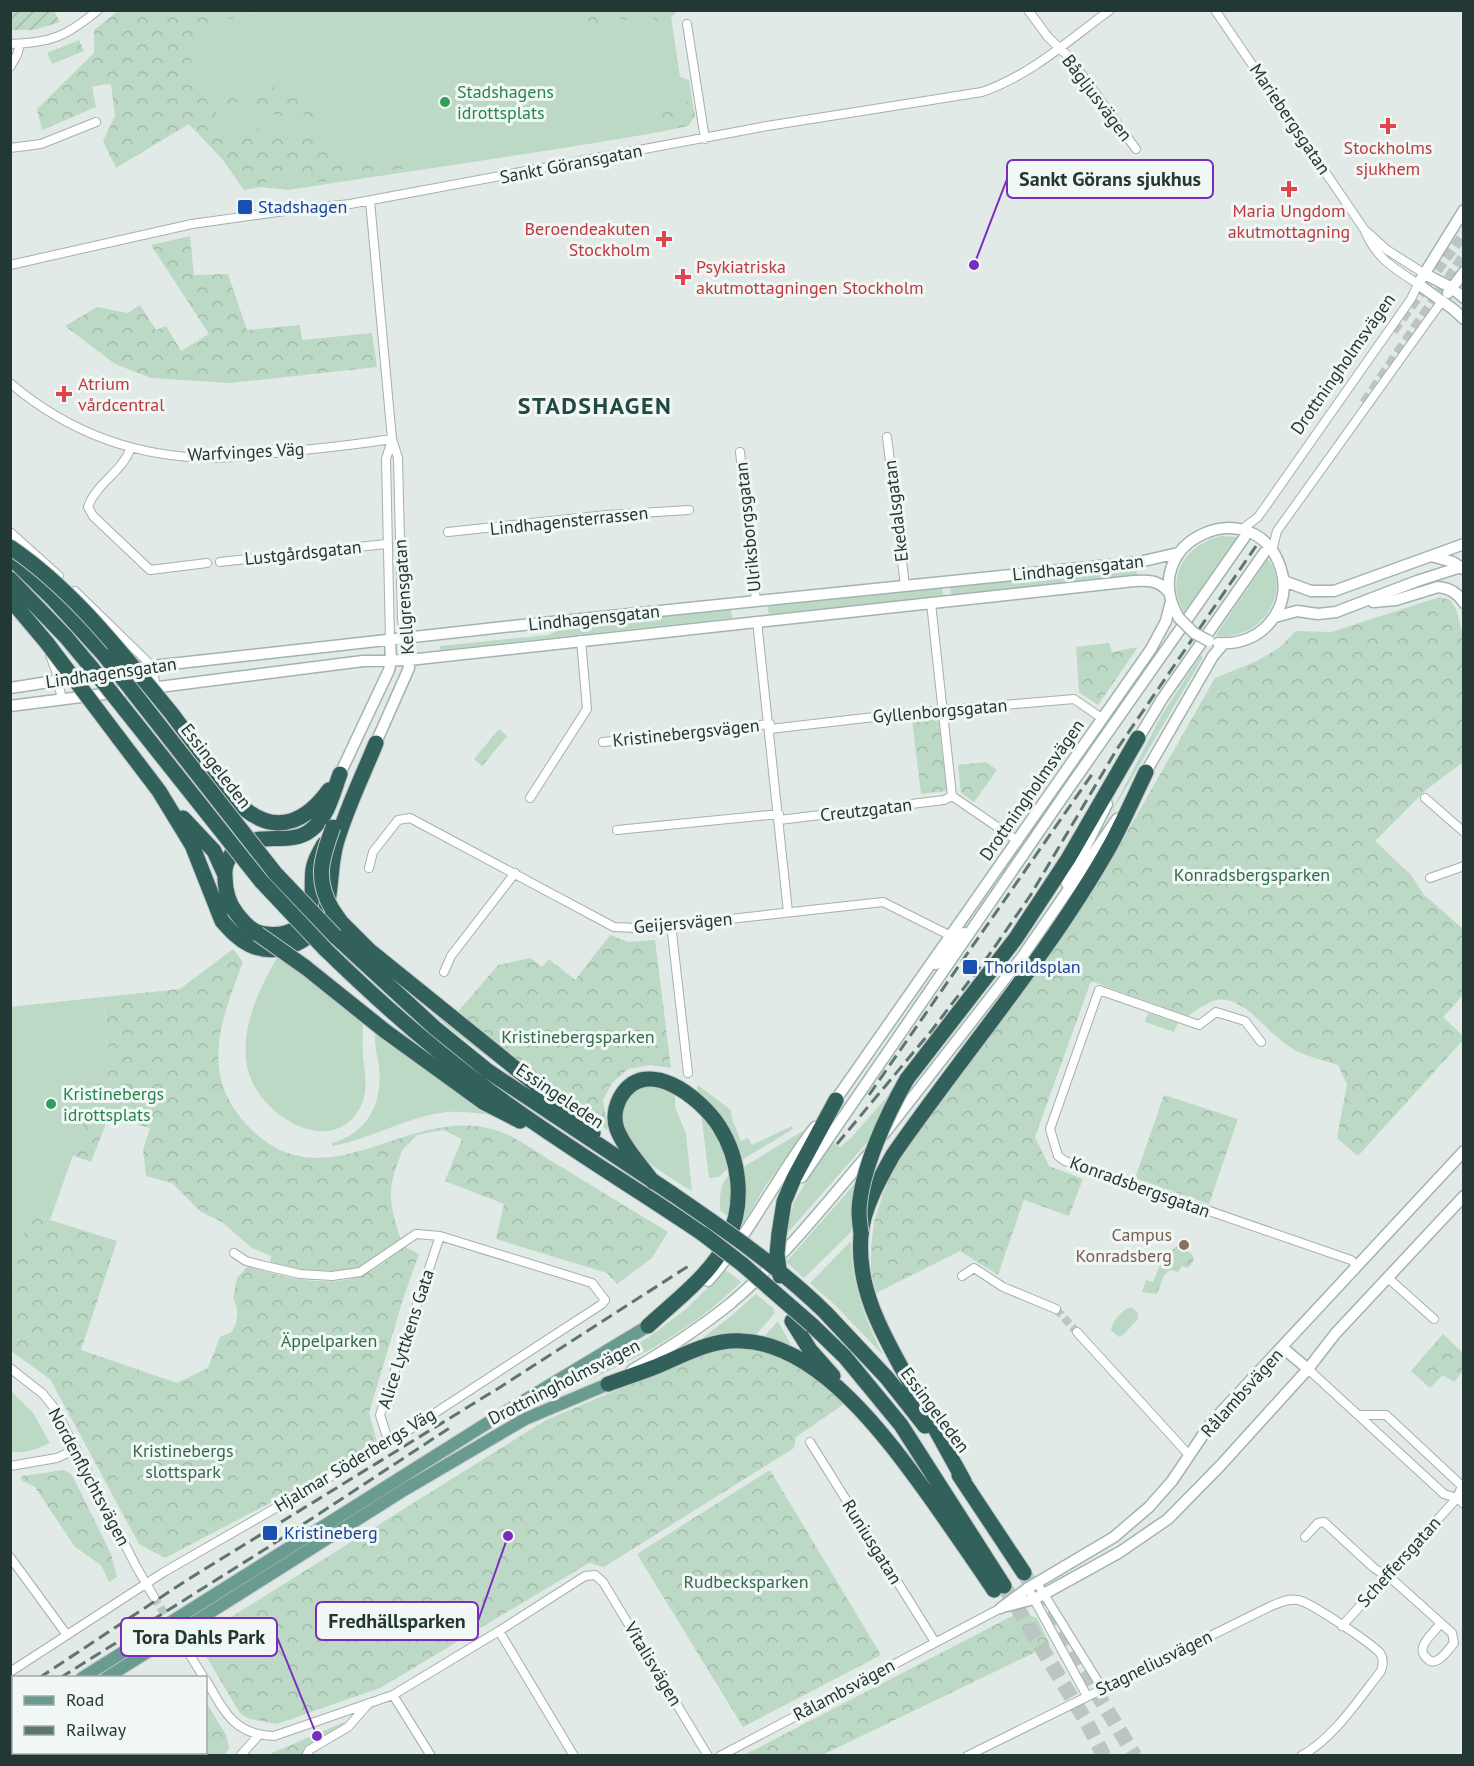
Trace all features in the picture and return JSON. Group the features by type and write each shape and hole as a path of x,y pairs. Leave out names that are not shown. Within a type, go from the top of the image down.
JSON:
{"highway":[{"path":"10,547 58,586 119,650 246,810 265,820 275,822 294,820 319,822"},
{"name":"Essingeleden","path":"10,557 91,640 275,873 335,936 435,1028 488,1071 753,1250 784,1274 825,1312 887,1378 916,1414 964,1481 1030,1581"},
{"name":"Essingeleden","path":"10,579 73,645 261,881 325,949 425,1041 548,1132 662,1206 742,1264 812,1325 859,1373 901,1425 999,1588 869,1418"},
{"path":"10,599 47,643 159,791 214,851 224,873 227,898 233,909 249,927 306,967 385,1031 483,1102 511,1118 548,1132"},
{"path":"964,1481 877,1321 864,1283 859,1209 871,1156 890,1110 907,1079 1029,920 1068,859 1138,738"},
{"path":"159,791 192,845 222,921 230,931 257,948 286,948 308,937 323,917 338,837 376,743"},
{"path":"861,1233 884,1171 915,1123 1022,980 1066,916 1110,846 1146,772"},
{"path":"340,774 319,803 319,822 324,893 341,922 369,950 567,1110 594,1134 611,1154"},
{"path":"224,873 232,854 245,843 255,839 305,834 319,822 357,779"},
{"path":"258,934 282,935 300,926 310,908 319,822"},
{"path":"648,1326 711,1266 728,1240 737,1216 738,1178 732,1156 719,1126 696,1100 678,1087 656,1078 642,1080 628,1088 615,1110 615,1121 624,1143 653,1182"},
{"path":"836,1100 794,1178 784,1202 777,1254 784,1300 792,1321 810,1350 869,1418"},
{"path":"608,1384 705,1346 728,1341 743,1341 766,1344 794,1356 834,1385 869,1418"}],"main road":[{"name":"Drottningholmsvägen","path":"1418,284 1464,210"},
{"name":"Drottningholmsvägen","path":"1442,301 1464,272"},
{"name":"Mariebergsgatan","path":"1425,274 1452,288 1464,298"},
{"name":"Mariebergsgatan","path":"1418,284 1464,319"},
{"path":"1170,596 1179,618 1194,633 1209,641 1224,643 1238,642 1262,631 1275,617 1281,603 1284,581 1280,565 1255,536 1222,528 1209,531 1191,540 1178,554"},
{"name":"Drottningholmsvägen","path":"780,1227 794,1190 814,1158 1242,534"},
{"path":"1284,581 1311,591 1334,591 1464,544"},
{"name":"Drottningholmsvägen","path":"1050,916 1120,780 1138,738 1162,699 1268,552"},
{"name":"Drottningholmsvägen","path":"84,1676 497,1417 648,1326 704,1285 749,1227 789,1162 836,1100 949,935 982,893 1162,632 1170,596 1169,576 1178,554"},
{"name":"Lindhagensgatan","path":"10,688 152,666 1139,562 1178,554"},
{"path":"1431,556 1453,561 1463,568"},
{"path":"1431,556 1438,574"},
{"path":"1275,617 1297,611 1327,614 1363,603 1438,574 1463,568"},
{"name":"Lindhagensgatan","path":"10,706 363,661 391,662 1151,580 1158,582 1170,596"},
{"path":"1363,603 1396,600 1438,587 1457,594 1464,603"},
{"path":"756,601 757,621"},
{"name":"Kellgrensgatan","path":"357,779 406,677 409,660 406,638"},
{"name":"Kellgrensgatan","path":"340,774 391,662 390,640"},
{"name":"Drottningholmsvägen","path":"108,1676 404,1490 515,1425 608,1384 687,1337 731,1302 780,1256 910,1103 1023,957 1146,772 1213,656 1224,643"},
{"path":"284,651 284,671"},
{"name":"Drottningholmsvägen","path":"910,993 957,941 1003,884"},
{"name":"Rålambsvägen","path":"1001,1608 1030,1581 1105,1543 1132,1523 1172,1481 1211,1423 1283,1348 1356,1265 1464,1150"},
{"name":"Rålambsvägen","path":"1001,1608 1039,1597 1120,1552 1168,1519 1220,1466 1308,1369 1335,1334 1464,1196"},
{"path":"1283,1348 1308,1369"}],"street":[{"path":"10,44 43,42 64,35 98,10"},
{"name":"Bågljusvägen","path":"1028,10 1048,37 1069,57 1136,149"},
{"name":"Sankt Göransgatan","path":"10,265 192,224 370,201 767,126 982,92 1003,85 1023,74 1110,10"},
{"name":"Mariebergsgatan","path":"1215,10 1364,229 1370,243 1382,260 1418,284"},
{"path":"687,24 705,139"},
{"path":"10,67 18,55 20,44"},
{"path":"10,148 41,144 96,122"},
{"name":"Kellgrensgatan","path":"370,201 392,439 398,458 402,620 406,638"},
{"name":"Mariebergsgatan","path":"1364,229 1387,250 1425,274"},
{"name":"Drottningholmsvägen","path":"1242,534 1258,518 1411,299 1418,284"},
{"name":"Drottningholmsvägen","path":"1268,552 1277,531 1442,301"},
{"name":"Warfvinges Väg","path":"10,383 65,423 100,438 176,456 218,458 392,439"},
{"name":"Ekedalsgatan","path":"887,437 905,586"},
{"name":"Kellgrensgatan","path":"390,640 386,544 388,498 386,459 392,439"},
{"path":"131,447 126,460 91,498 88,507 93,516 150,570 207,563"},
{"name":"Ulriksborgsgatan","path":"740,452 756,601"},
{"name":"Lindhagensterrassen","path":"448,532 607,515 689,510"},
{"path":"10,532 152,666 156,687"},
{"name":"Lustgårdsgatan","path":"220,562 386,544"},
{"path":"931,603 952,796 1018,841"},
{"path":"10,606 46,643 56,671 62,700"},
{"name":"Kristinebergsvägen","path":"757,621 789,912"},
{"path":"530,798 587,709 581,640"},
{"name":"Gyllenborgsgatan","path":"770,726 1074,699 1103,719"},
{"name":"Kristinebergsvägen","path":"603,742 770,726"},
{"name":"Creutzgatan","path":"779,817 944,801 952,796"},
{"path":"1425,798 1464,832"},
{"path":"617,830 779,817"},
{"name":"Geijersvägen","path":"369,868 373,852 399,820 410,818 614,927 636,928 883,902 949,935"},
{"path":"1430,878 1464,866"},
{"path":"444,972 451,956 514,873"},
{"path":"671,924 688,1072"},
{"name":"Konradsbergsgatan","path":"1261,1041 1245,1022 1216,1012 1199,1025 1099,990 1050,1129 1058,1156 1065,1161 1350,1260 1356,1265"},
{"path":"234,1253 246,1262 300,1274 332,1276 360,1272 416,1234 440,1236"},
{"name":"Hjalmar Söderbergs Väg","path":"10,1672 146,1584 389,1443 605,1300 592,1283 440,1236"},
{"name":"Alice Lyttkens Gata","path":"389,1443 380,1415 440,1236"},
{"path":"962,1276 974,1268 1003,1287 1056,1309"},
{"path":"1388,1278 1434,1319"},
{"path":"1077,1332 1189,1455"},
{"name":"Nordenflychtsvägen","path":"10,1368 50,1402 136,1569 154,1597"},
{"path":"1308,1369 1444,1494 1460,1501 1462,1486 1386,1415 1359,1415"},
{"name":"Runiusgatan","path":"810,1442 934,1642"},
{"path":"10,1466 57,1458 76,1449"},
{"name":"Scheffersgatan","path":"1342,1626 1386,1576 1460,1501"},
{"path":"1305,1537 1318,1523 1323,1522 1374,1568 1386,1576 1441,1623 1452,1633 1454,1643 1440,1660 1433,1662 1426,1659 1423,1652 1424,1644 1441,1623"},
{"path":"10,1557 67,1635"},
{"name":"Vitalisvägen","path":"499,1631 585,1576 596,1575 603,1582 708,1755"},
{"path":"1030,1581 1087,1696"},
{"path":"1039,1597 1087,1663 1102,1688"},
{"name":"Stagneliusvägen","path":"967,1755 1284,1600 1299,1600 1342,1626 1380,1654 1384,1661 1381,1671 1326,1739 1314,1749 1301,1755"},
{"name":"Rålambsvägen","path":"720,1755 1001,1608"},
{"path":"207,1682 228,1716 238,1726 258,1736 274,1736 393,1695 499,1631 574,1755"},
{"path":"185,1647 203,1676"},
{"path":"1074,1671 1083,1671 1087,1663"},
{"path":"393,1695 430,1755"},
{"path":"306,1755 309,1750 348,1727 369,1702"},
{"path":"240,1755 258,1736"}],"green space":[{"path":"525,10 609,11 598,14 600,27 590,28 587,14 525,17"},
{"path":"10,11 54,11 60,22 34,30 11,30"},
{"name":"Stadshagen","path":"118,11 260,11 217,23 190,56 198,84 233,139 249,120 261,132 282,137 323,133 332,160 344,159 350,166 421,159 421,167 353,174 337,180 320,182 272,177 261,187 244,190 223,160 189,124 116,168 103,141 115,116 111,84 92,86 96,107 42,130 37,109 94,53 94,30"},
{"name":"Stadshagens idrottsplats","path":"260,11 678,11 671,17 680,77 689,80 692,100 671,105 663,113 665,131 288,190 261,187 198,84 190,56 217,23"},
{"path":"615,11 671,11 667,22 659,24 653,17 621,20"},
{"path":"79,40 84,51 52,64 47,53"},
{"path":"275,87 285,102 292,93 308,102 318,104 321,116 309,119 300,112 282,116 266,114 262,104 252,110 242,100 227,108 219,91 229,92"},
{"path":"692,100 695,116 688,126 665,131 662,113 671,105"},
{"path":"190,236 194,275 228,274 247,330 300,325 302,340 372,333 377,367 230,383 151,378 115,364 65,326 97,307 128,313 140,305 156,330 166,326 181,351 209,334 151,245"},
{"path":"1221,536 1237,537 1184,612 1176,587 1177,575 1182,564 1197,547"},
{"path":"1268,559 1275,573 1277,587 1274,601 1267,614 1245,632 1231,636 1216,635"},
{"path":"1136,566 1137,575 951,595 950,586"},
{"path":"942,587 943,596 771,614 768,612 770,605"},
{"name":"Konradsbergsparken","path":"1440,597 1450,600 1456,609 1463,635 1463,762 1426,790 1375,841 1411,875 1423,894 1463,929 1463,995 1443,1017 1463,1036 1463,1040 1358,1156 1337,1138 1347,1084 1338,1065 1295,1050 1237,1003 1227,1000 1209,1002 1188,1016 1091,981 1035,1137 1049,1166 1083,1179 1069,1216 1024,1200 998,1275 960,1251 876,1293 871,1271 874,1222 884,1191 902,1153 1051,954 1097,885 1215,678 1257,661 1279,648 1296,631 1331,632"},
{"path":"731,609 732,618 440,650 440,646 548,635 566,627"},
{"path":"1109,643 1112,652 1138,647 1098,705 1079,692 1076,647"},
{"path":"1201,655 1203,657 1106,822 1161,716"},
{"path":"938,716 947,791 921,794 912,719"},
{"path":"499,729 507,736 482,766 474,759"},
{"path":"986,762 997,770 974,802 961,793 958,765"},
{"name":"Kristinebergsparken","path":"610,935 628,942 655,940 671,1068 649,1065 628,1069 612,1083 603,1100 608,1130 456,1014 498,965 530,958 542,967 549,959 575,980"},
{"path":"233,949 243,962 223,1020 219,1040 218,1059 221,1079 228,1098 240,1117 270,1145 301,1156 332,1157 364,1150 428,1130 461,1125 495,1130 511,1136 668,1232 652,1258 617,1284 607,1273 496,1239 504,1204 445,1181 462,1139 443,1130 417,1135 401,1153 394,1173 391,1201 401,1240 364,1265 338,1272 314,1271 270,1264 271,1256 252,1248 222,1222 201,1212 172,1183 146,1176 143,1150 150,1128 109,1116 91,1162 72,1155 109,1053 103,997 180,989"},
{"path":"279,954 363,1020 366,1084 362,1104 345,1125 329,1131 311,1130 294,1124 277,1113 263,1099 253,1083 247,1066 246,1037 253,1008"},
{"path":"390,974 531,1090 448,1027"},
{"name":"Kristinebergs idrottsplats","path":"103,997 109,1053 50,1220 31,1214 13,1267 10,1266 10,1007"},
{"path":"1148,1013 1178,1023 1174,1032 1145,1022"},
{"path":"375,1030 493,1115 446,1112 332,1146 332,1143 345,1139 355,1132 371,1115 380,1080"},
{"path":"650,1084 675,1094 675,1107 686,1134 692,1191 658,1170 637,1152 624,1129 622,1113 627,1099 631,1094"},
{"path":"699,1086 731,1110 732,1119 741,1141 748,1138 752,1145 792,1126 793,1129 740,1161 698,1095 697,1087"},
{"path":"893,1090 870,1139 784,1237 794,1202 831,1140 840,1147 851,1138"},
{"path":"1164,1095 1238,1119 1209,1204 1135,1178"},
{"path":"701,1112 717,1132 730,1166 719,1177 709,1178"},
{"path":"806,1129 766,1185 743,1224 740,1222 742,1168"},
{"path":"731,1174 730,1218 720,1210 720,1200 722,1185"},
{"path":"858,1180 851,1232 804,1278 786,1262"},
{"name":"Kristinebergs slottspark","path":"31,1214 117,1241 81,1350 177,1383 208,1368 220,1337 232,1332 237,1315 233,1298 237,1278 248,1266 305,1280 335,1281 362,1275 405,1247 419,1254 402,1302 369,1413 377,1442 335,1469 165,1558 139,1544 50,1379 11,1351 10,1266 13,1266"},
{"path":"851,1241 860,1300 883,1355 835,1305 810,1283"},
{"path":"1178,1246 1192,1254 1194,1259 1191,1265 1187,1268 1182,1266 1178,1272 1170,1270 1164,1275 1157,1294 1142,1292 1146,1280 1153,1282 1162,1260 1173,1256 1172,1250"},
{"path":"726,1270 741,1282 721,1301 655,1347 607,1372 557,1393 652,1335 686,1309"},
{"path":"756,1294 773,1308 775,1313 755,1336 697,1342 730,1317"},
{"path":"1131,1307 1138,1313 1138,1319 1119,1337 1111,1330 1112,1326 1124,1310"},
{"path":"778,1321 793,1349 763,1338"},
{"path":"1443,1334 1463,1353 1463,1371 1454,1382 1443,1375 1430,1388 1411,1371"},
{"path":"740,1347 785,1359 809,1373 844,1404 796,1437 794,1448 604,1567 589,1563 380,1688 277,1724 250,1719 241,1714 196,1639 546,1420 672,1367 721,1349"},
{"path":"10,1390 33,1413 50,1443 26,1452 11,1451"},
{"path":"64,1470 72,1475 111,1554 117,1577 109,1582 101,1565 75,1547 35,1487 21,1480 22,1476"},
{"name":"Rudbecksparken","path":"770,1470 881,1655 743,1727 637,1554"},
{"path":"1020,1612 1037,1618 1050,1645 822,1755 744,1755"},
{"path":"207,1704 226,1735 229,1747 225,1755 53,1755 207,1754"},
{"path":"344,1722 344,1725 307,1748 301,1755 265,1756"}],"tunnel":[{"path":"1393,331 1464,234"},
{"path":"1364,403 1464,255"},
{"path":"1056,1309 1077,1332"},
{"path":"1024,1573 1135,1756"},
{"path":"1004,1586 1086,1721 1104,1756"},
{"path":"154,1597 185,1647"}],"railway":[{"path":"837,1144 932,1030 989,955 1030,896 1117,749 1256,546"},
{"path":"869,1095 1095,770"},
{"path":"42,1676 187,1580 502,1386 690,1265"},
{"path":"63,1676 267,1548 451,1427"}],"place":[{"name":"Stadshagens idrottsplats","path":"445,102"},
{"name":"Stockholms sjukhem","path":"1388,126"},
{"name":"Maria Ungdom akutmottagning","path":"1289,189"},
{"name":"Stadshagen","path":"245,207"},
{"name":"Beroendeakuten Stockholm","path":"664,239"},
{"name":"Sankt Görans sjukhus","path":"974,265"},
{"name":"Psykiatriska akutmottagningen Stockholm","path":"683,277"},
{"name":"Atrium vårdcentral","path":"64,394"},
{"name":"Thorildsplan","path":"970,967"},
{"name":"Kristinebergs idrottsplats","path":"51,1104"},
{"name":"Campus Konradsberg","path":"1184,1245"},
{"name":"Kristineberg","path":"270,1533"},
{"name":"Fredhällsparken","path":"508,1536"},
{"name":"Tora Dahls Park","path":"317,1736"}],"district":[{"name":"STADSHAGEN","path":"595,406"}],"park label":[{"name":"Äppelparken","path":"329,1341"}]}
